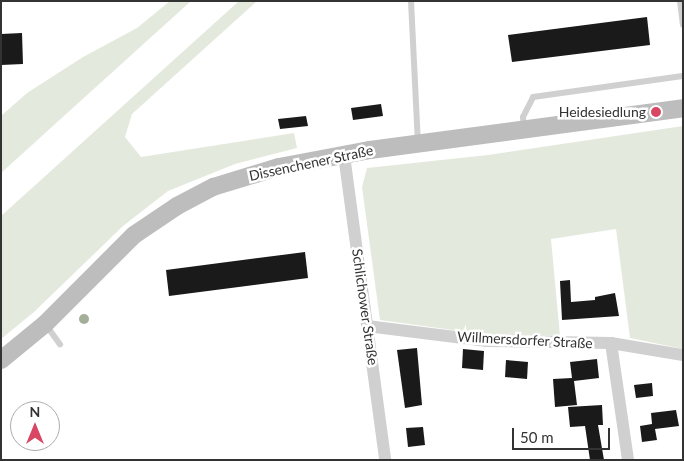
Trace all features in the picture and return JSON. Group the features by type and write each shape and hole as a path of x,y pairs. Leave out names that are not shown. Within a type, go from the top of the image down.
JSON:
{"main road":[{"name":"Dissenchener Straße","path":"1,360 45,324 134,235 176,206 244,176 344,155 418,143 683,108"}],"street":[{"name":"Schlichower Straße","path":"344,155 385,460"},
{"name":"Willmersdorfer Straße","path":"367,326 487,341 611,343 683,355"},
{"path":"611,343 628,460"}],"lane":[{"path":"411,1 418,143"},
{"path":"680,1 683,25"},
{"path":"524,128 523,117 533,97 683,76"},
{"path":"45,324 60,344"}],"shaded area":[{"path":"170,1 191,1 1,173 1,116 27,93 83,57 137,28"},
{"path":"239,1 257,1 132,114 125,137 141,157 294,133 297,148 235,164 168,191 123,226 34,312 1,339 1,216"},
{"path":"683,126 683,349 630,338 616,229 551,239 560,336 489,335 380,320 362,187 367,168 488,155"}],"building":[{"path":"647,17 650,45 512,62 508,35"},
{"path":"22,33 23,64 1,65 1,34"},
{"path":"381,104 383,116 353,120 351,108"},
{"path":"306,116 308,126 280,129 278,119"},
{"path":"305,252 308,278 169,296 166,270"},
{"path":"570,280 571,302 595,300 595,297 615,293 619,316 562,320 560,281"},
{"path":"417,348 422,405 405,408 397,350"},
{"path":"463,349 484,351 483,370 462,368"},
{"path":"597,359 599,378 574,381 577,405 555,407 553,379 572,378 570,362"},
{"path":"506,360 528,362 527,379 505,377"},
{"path":"652,383 653,396 636,398 634,385"},
{"path":"602,405 603,425 598,425 604,460 590,460 585,426 570,427 568,407"},
{"path":"676,410 679,426 655,429 657,440 642,442 640,426 652,424 651,413"},
{"path":"423,427 425,445 408,447 406,428"}],"place":[{"name":"Heidesiedlung","path":"656,112"}]}
